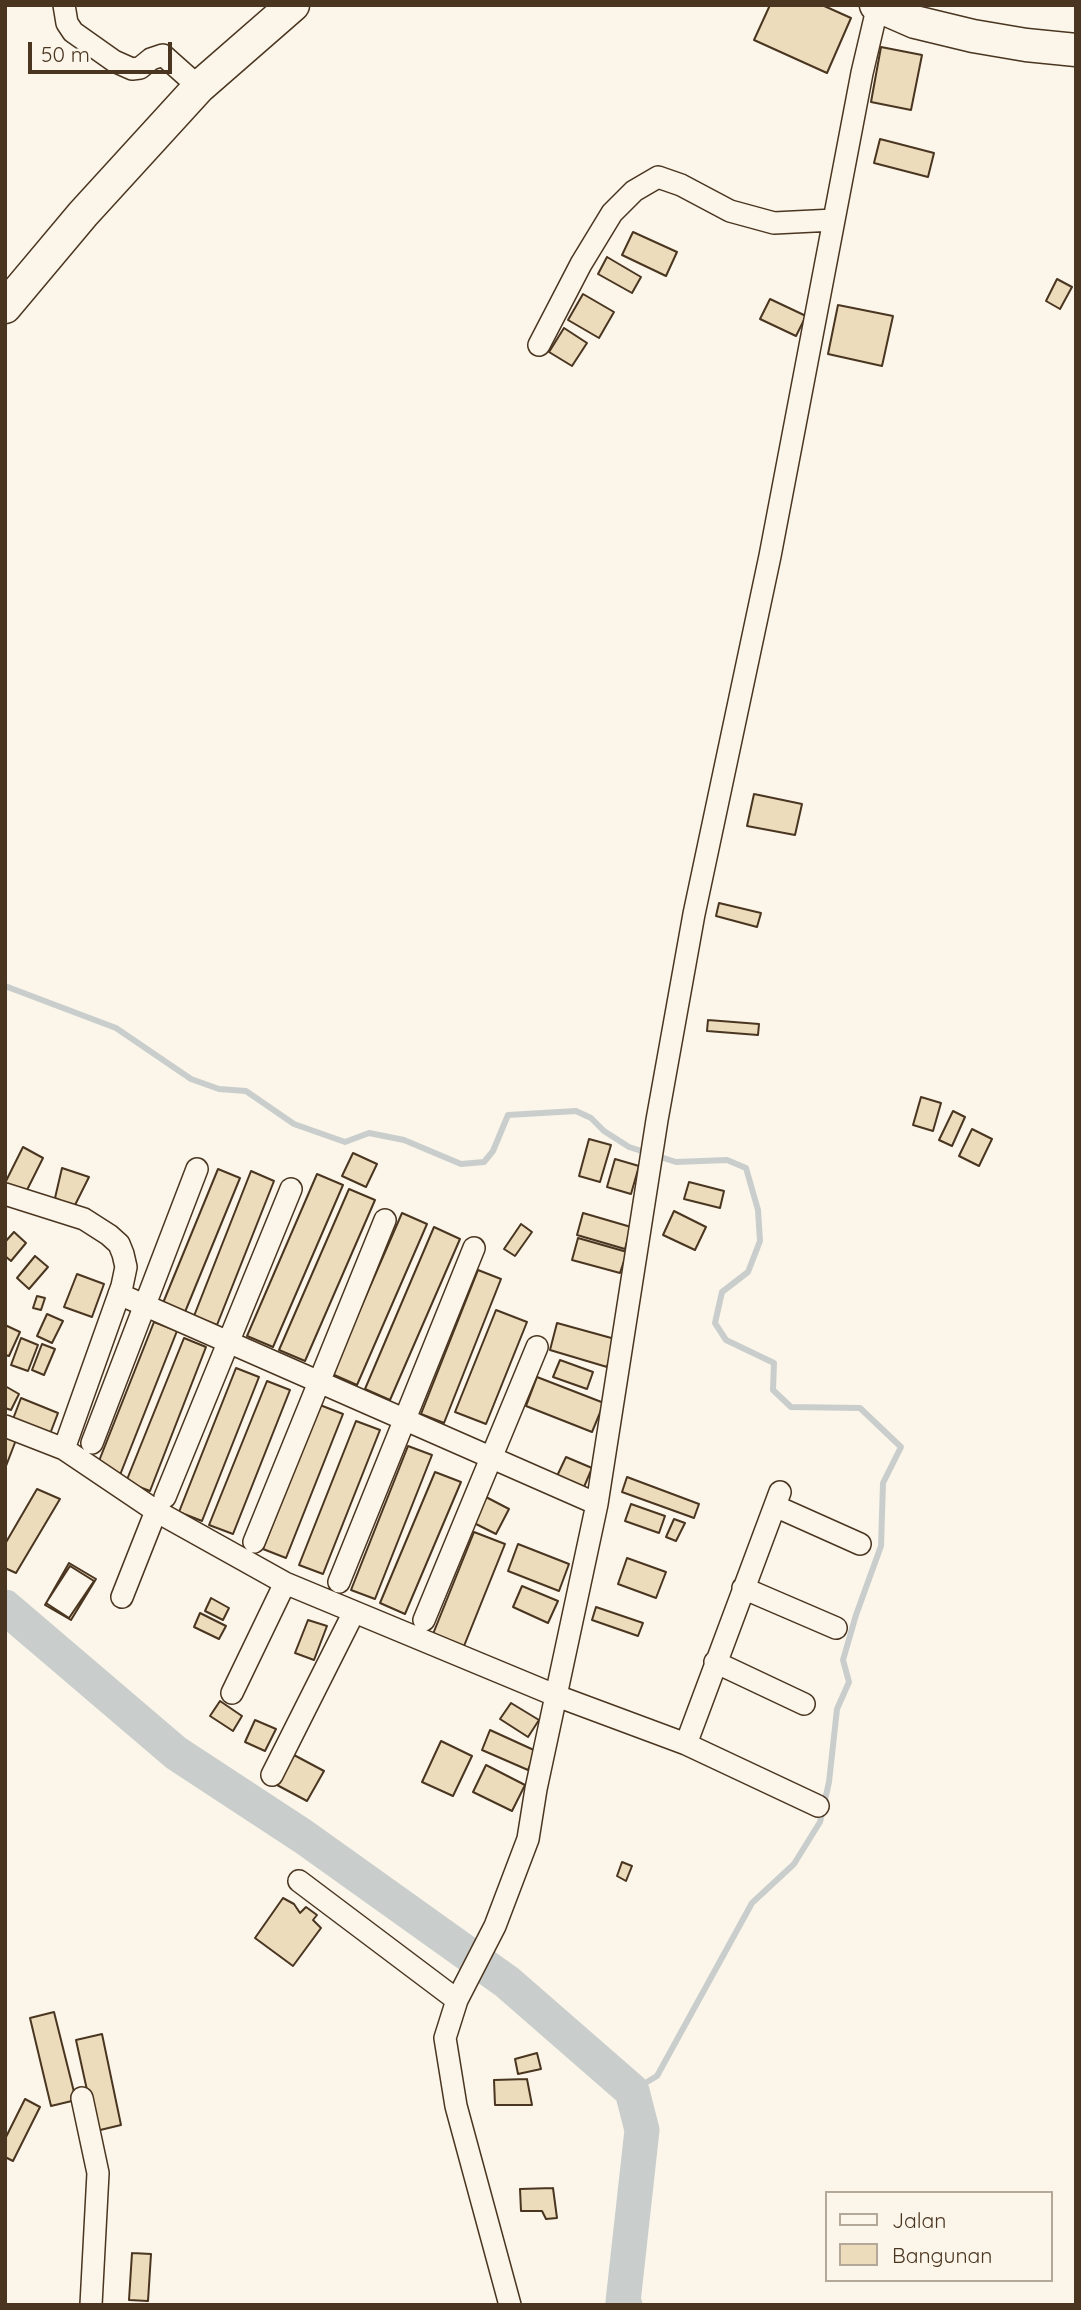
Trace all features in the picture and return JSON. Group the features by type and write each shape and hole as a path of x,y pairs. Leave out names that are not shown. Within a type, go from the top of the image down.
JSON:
{"highway":[{"path":"5,307 83,214 199,87 293,5"},
{"path":"877,6 915,22 973,36 1076,50"}],"street":[{"path":"64,5 67,23 73,32 106,56 132,69 140,68 151,59 163,55 199,87"},
{"path":"510,2305 456,2106 444,2038 457,2000 495,1926 528,1839 536,1789 597,1504 657,1120 694,914 769,556 877,6"},
{"path":"539,345 581,264 612,212 634,191 657,177 681,185 730,211 774,223 834,220"},
{"path":"92,1443 197,1169"},
{"path":"122,1597 291,1189"},
{"path":"7,1197 84,1219 119,1244 126,1267 64,1449"},
{"path":"254,1542 385,1220"},
{"path":"339,1582 474,1248"},
{"path":"119,1294 597,1504"},
{"path":"425,1620 537,1347"},
{"path":"5,1426 64,1449 160,1504 285,1583 557,1696 686,1744 818,1806"},
{"path":"686,1744 778,1499 860,1544"},
{"path":"232,1693 285,1583"},
{"path":"743,1588 835,1628"},
{"path":"272,1775 354,1612"},
{"path":"715,1662 804,1704"},
{"path":"299,1881 457,2000"},
{"path":"82,2098 98,2173 91,2305"}],"building":[{"path":"770,5 822,5 851,18 827,73 754,40"},
{"path":"881,47 922,55 911,110 871,102"},
{"path":"880,139 934,153 928,177 874,163"},
{"path":"633,232 677,252 666,276 622,255"},
{"path":"607,257 641,277 632,293 598,274"},
{"path":"1057,279 1072,287 1060,309 1046,301"},
{"path":"583,294 614,312 599,338 568,320"},
{"path":"770,299 806,316 796,336 760,319"},
{"path":"838,305 893,316 882,366 828,354"},
{"path":"564,328 587,343 572,366 549,352"},
{"path":"754,794 802,804 795,835 747,826"},
{"path":"719,903 761,913 757,927 716,916"},
{"path":"708,1020 759,1024 758,1035 707,1031"},
{"path":"921,1097 941,1103 933,1131 913,1125"},
{"path":"953,1111 965,1117 952,1146 939,1140"},
{"path":"972,1129 992,1139 979,1166 959,1156"},
{"path":"589,1139 611,1145 600,1182 579,1176"},
{"path":"23,1147 43,1158 25,1194 5,1183"},
{"path":"353,1153 377,1164 366,1187 342,1176"},
{"path":"615,1159 639,1166 631,1194 607,1187"},
{"path":"62,1168 89,1177 74,1207 55,1198"},
{"path":"218,1169 240,1178 185,1312 163,1303"},
{"path":"251,1171 274,1181 217,1325 194,1316"},
{"path":"317,1174 343,1185 273,1347 247,1336"},
{"path":"689,1182 724,1191 720,1208 684,1199"},
{"path":"349,1189 375,1200 305,1361 279,1350"},
{"path":"674,1211 706,1227 695,1250 663,1235"},
{"path":"402,1213 427,1224 357,1385 332,1374"},
{"path":"583,1213 631,1227 625,1249 577,1235"},
{"path":"521,1224 532,1232 515,1256 504,1249"},
{"path":"434,1227 460,1239 390,1400 365,1389"},
{"path":"14,1232 26,1243 11,1261 5,1256 5,1242"},
{"path":"578,1238 627,1252 620,1273 572,1260"},
{"path":"35,1256 48,1267 29,1289 17,1278"},
{"path":"478,1270 501,1279 444,1423 421,1414"},
{"path":"77,1274 104,1284 92,1317 64,1307"},
{"path":"37,1296 45,1298 41,1310 33,1308"},
{"path":"496,1310 527,1322 486,1424 455,1412"},
{"path":"47,1314 63,1321 52,1343 37,1336"},
{"path":"154,1322 177,1331 120,1475 97,1466"},
{"path":"557,1323 615,1339 607,1367 550,1350"},
{"path":"5,1325 20,1332 9,1356 5,1355"},
{"path":"21,1338 38,1345 28,1371 11,1365"},
{"path":"184,1338 206,1347 150,1491 126,1482"},
{"path":"42,1344 55,1349 44,1375 32,1370"},
{"path":"560,1360 593,1372 587,1389 553,1377"},
{"path":"236,1368 259,1377 202,1521 179,1512"},
{"path":"537,1377 604,1403 592,1432 526,1406"},
{"path":"267,1381 290,1390 233,1534 209,1525"},
{"path":"5,1386 19,1394 11,1410 5,1408"},
{"path":"21,1398 58,1413 50,1434 13,1419"},
{"path":"320,1405 343,1414 286,1558 263,1549"},
{"path":"356,1421 380,1430 323,1574 299,1565"},
{"path":"5,1436 16,1440 6,1466 5,1466"},
{"path":"408,1446 432,1455 375,1599 351,1590"},
{"path":"566,1457 592,1468 584,1487 557,1476"},
{"path":"435,1472 461,1482 405,1614 380,1603"},
{"path":"627,1477 699,1504 694,1518 622,1492"},
{"path":"37,1489 60,1499 16,1573 5,1568 5,1544"},
{"path":"486,1497 509,1509 496,1534 474,1523"},
{"path":"631,1504 665,1516 659,1533 625,1521"},
{"path":"674,1519 685,1523 676,1541 666,1537"},
{"path":"474,1532 505,1544 464,1646 433,1634"},
{"path":"518,1544 569,1564 559,1591 508,1571"},
{"path":"627,1558 666,1572 656,1598 618,1584"},
{"path":"69,1563 96,1579 71,1620 45,1605"},
{"path":"70,1566 94,1581 69,1618 46,1603"},
{"path":"522,1586 558,1601 548,1623 513,1607"},
{"path":"211,1598 229,1608 223,1620 205,1611"},
{"path":"596,1607 643,1623 638,1636 592,1620"},
{"path":"200,1613 226,1626 219,1639 194,1627"},
{"path":"308,1620 327,1626 314,1660 295,1653"},
{"path":"220,1701 242,1716 233,1731 210,1716"},
{"path":"511,1703 539,1720 528,1737 500,1719"},
{"path":"255,1720 276,1729 265,1751 245,1742"},
{"path":"490,1730 536,1751 528,1770 482,1750"},
{"path":"441,1741 472,1756 453,1796 422,1782"},
{"path":"294,1755 324,1771 307,1801 277,1785"},
{"path":"486,1765 525,1785 512,1811 473,1792"},
{"path":"622,1862 632,1866 626,1881 617,1876"},
{"path":"283,1898 294,1904 300,1913 306,1907 317,1915 313,1920 321,1928 293,1966 255,1938"},
{"path":"54,2012 76,2100 51,2106 30,2018"},
{"path":"102,2034 121,2125 96,2131 76,2040"},
{"path":"537,2053 541,2069 518,2074 515,2059"},
{"path":"527,2079 532,2105 495,2105 494,2080"},
{"path":"25,2099 40,2107 13,2161 5,2157 5,2139"},
{"path":"553,2188 557,2218 546,2219 542,2211 521,2211 520,2189"},
{"path":"132,2253 151,2254 148,2301 129,2300"}],"waterway":[{"path":"5,986 116,1028 191,1079 219,1089 246,1091 294,1124 345,1142 369,1133 404,1140 461,1164 484,1162 493,1151 508,1115 576,1111 591,1118 604,1131 629,1147 676,1162 727,1160 746,1168 758,1210 760,1241 748,1272 722,1292 715,1323 726,1340 774,1363 773,1390 791,1407 860,1408 901,1447 883,1483 881,1546 843,1660 849,1682 837,1709 829,1782 820,1822 794,1864 752,1903 657,2076 632,2091"},
{"path":"5,1607 176,1753 304,1837 507,1982 632,2091 642,2130 623,2302 625,2305"}]}
